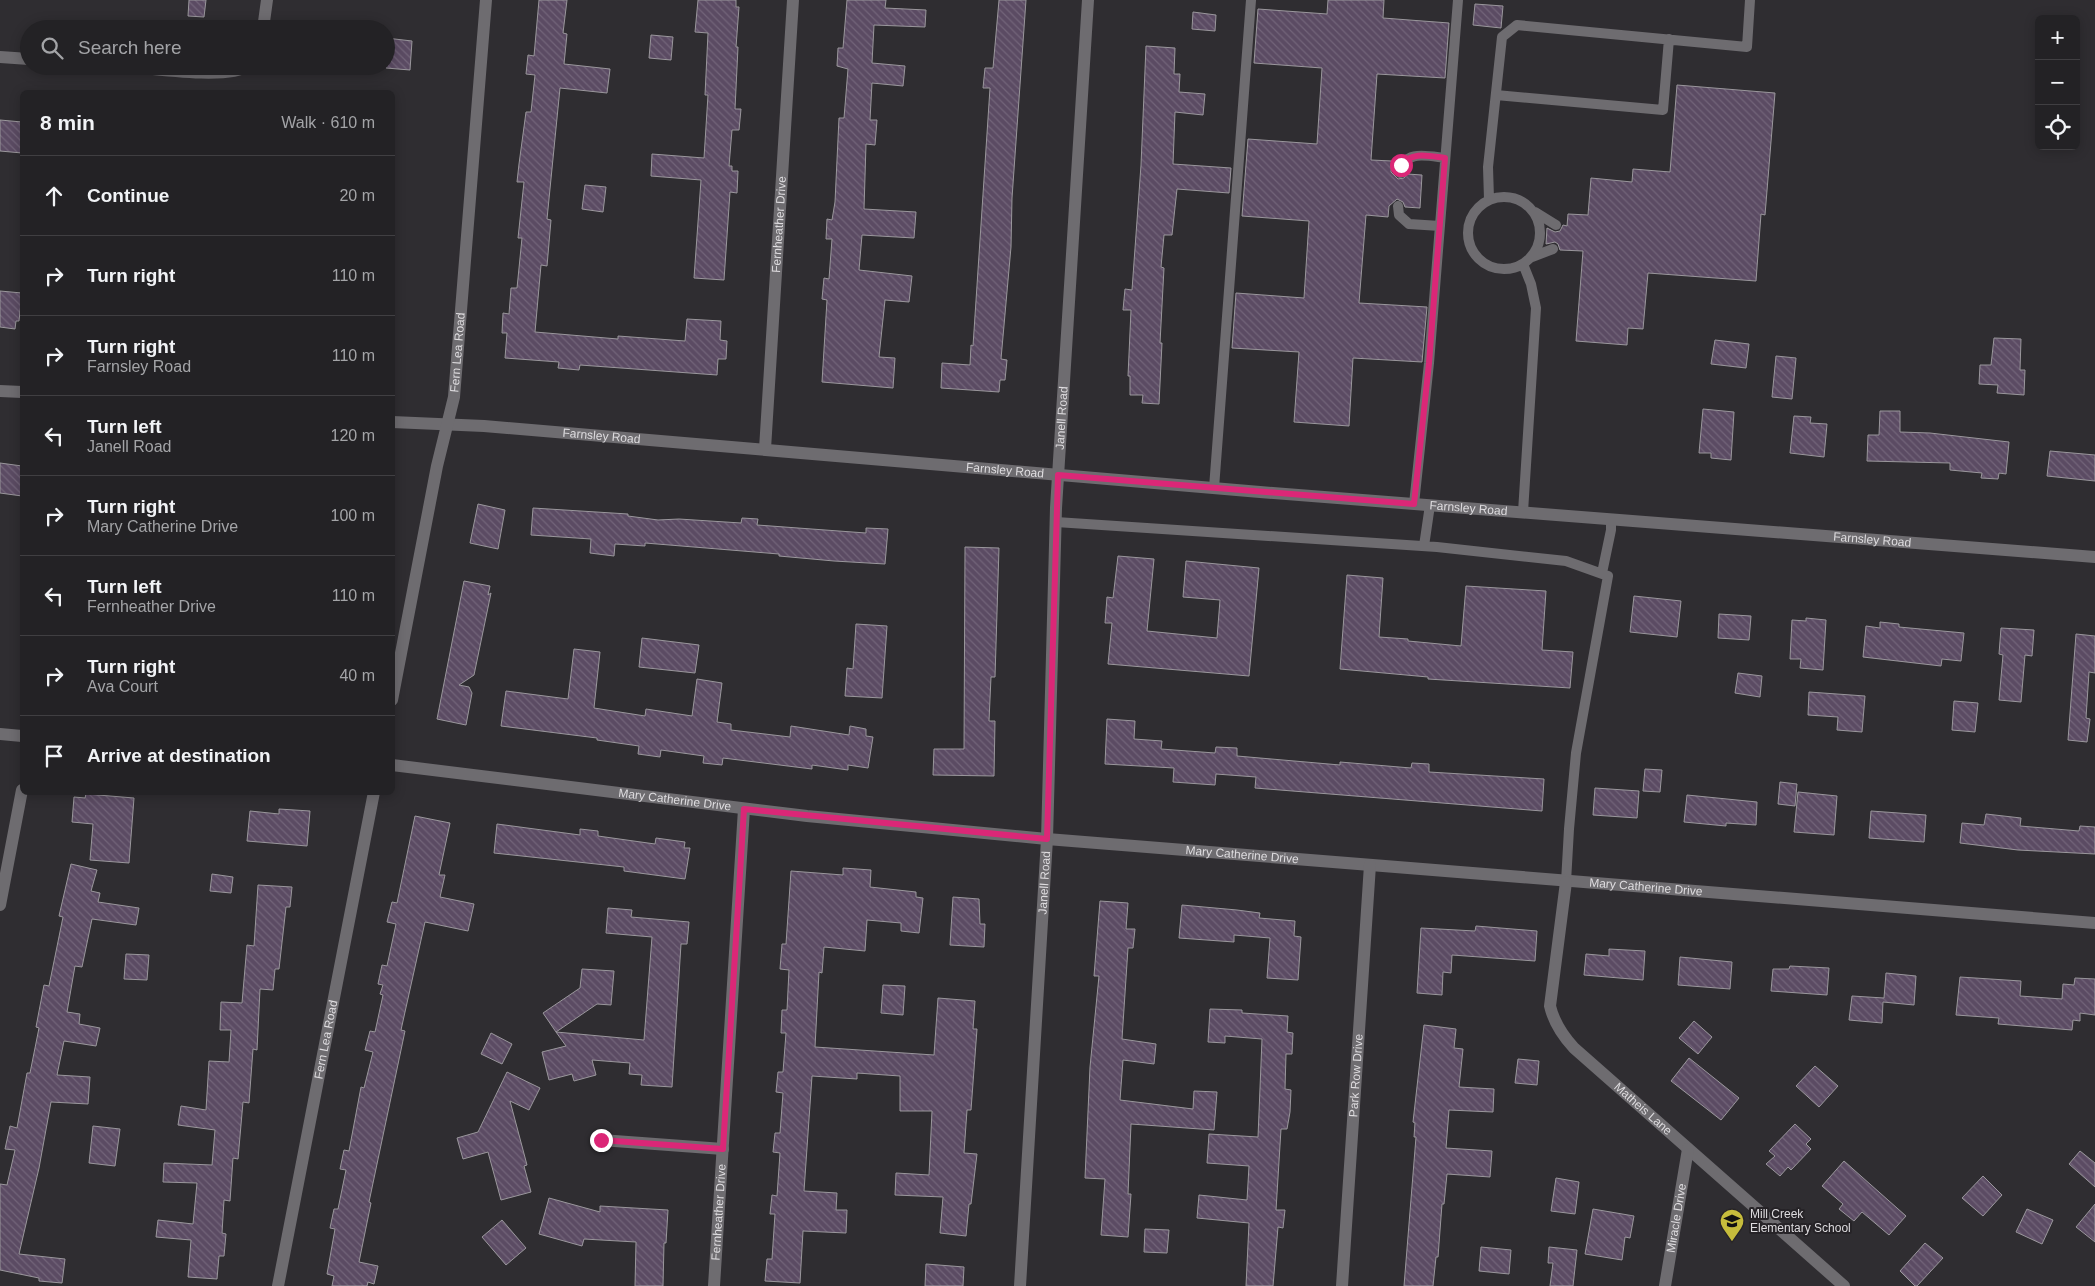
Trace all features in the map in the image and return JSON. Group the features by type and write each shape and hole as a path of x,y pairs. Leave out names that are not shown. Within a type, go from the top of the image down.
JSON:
{"street":[{"path":"264,20 267,0"},
{"name":"Fern Lea Road","path":"395,684 437,466 454,397 486,0"},
{"name":"Fernheather Drive","path":"765,449 793,0"},
{"name":"Janell Road","path":"1020,1286 1047,839 1058,475 1088,0"},
{"path":"0,57 20,58"},
{"path":"0,390 20,392"},
{"name":"Farnsley Road","path":"395,422 447,424 765,449 1214,488 2095,557"},
{"path":"0,734 20,736"},
{"name":"Mary Catherine Drive","path":"395,765 744,809 1047,839 2095,923"},
{"path":"0,905 21,795"},
{"name":"Fern Lea Road","path":"278,1286 373,795"},
{"name":"Fernheather Drive","path":"714,1286 744,809"},
{"name":"Park Row Drive","path":"1342,1286 1370,865"},
{"name":"Matheis Lane","path":"1566,882 1551,989 1550,1006 1553,1019 1574,1048 1844,1286"},
{"path":"601,1140 723,1149"},
{"name":"Miracle Drive","path":"1665,1286 1688,1149"}],"lane":[{"path":"1214,488 1251,0"},
{"path":"1414,504 1429,363 1458,0"},
{"path":"1489,199 1488,167 1502,37 1517,25 1748,47 1750,0"},
{"path":"1496,95 1663,110 1669,40"},
{"path":"1400,173 1401,165 1406,159 1414,156 1445,158"},
{"path":"1553,249 1510,269 1499,269 1488,265 1478,258 1471,249 1468,238 1468,226 1472,215 1479,206 1489,199 1501,196 1514,197 1525,202 1534,211 1556,225"},
{"path":"1398,206 1399,215 1409,224 1440,226"},
{"path":"1523,512 1536,308 1528,260 1538,247 1541,234 1540,222 1534,211"},
{"path":"1424,546 1430,505"},
{"path":"1602,574 1611,530 1611,519"},
{"path":"1056,522 1424,546 1566,561 1608,576 1576,753 1566,882"}],"building":[{"path":"189,0 206,0 204,17 188,16"},
{"path":"539,0 567,0 563,33 567,34 564,64 610,69 607,93 560,88 547,219 551,220 547,266 541,265 535,332 618,339 618,336 685,341 687,319 721,321 720,340 727,341 726,359 718,359 717,375 580,365 579,370 558,368 559,362 505,358 507,333 502,333 503,313 509,314 511,288 517,288 522,238 518,238 524,182 517,182 526,112 531,112 535,75 526,74 528,55 534,56"},
{"path":"698,0 736,0 736,7 739,7 735,109 741,109 739,130 732,130 729,166 732,166 732,171 738,171 737,193 730,192 724,280 694,278 701,180 651,176 652,154 704,158 708,95 705,95 708,33 695,32"},
{"path":"847,0 886,0 885,8 926,10 925,27 874,25 872,63 905,66 903,86 872,83 870,120 877,120 875,145 866,144 864,209 916,212 914,238 862,235 859,270 912,276 909,302 885,300 879,357 895,358 893,388 822,382 827,300 822,299 824,278 829,279 832,239 826,239 827,219 832,220 835,202 839,118 844,118 848,69 837,66 838,48 843,48"},
{"path":"999,0 1026,0 1012,198 1011,247 1001,359 1007,360 1005,380 1000,380 999,392 941,388 942,363 970,365 971,345 973,346 990,88 983,88 985,68 993,68"},
{"path":"1328,0 1384,0 1383,18 1449,23 1445,78 1377,74 1371,160 1392,161 1391,172 1398,179 1404,178 1407,174 1422,175 1420,208 1405,207 1403,202 1397,199 1389,206 1388,217 1366,215 1359,303 1427,307 1422,362 1353,358 1349,426 1294,422 1299,352 1232,348 1236,293 1304,298 1309,221 1242,216 1248,139 1317,144 1322,68 1254,63 1258,9 1327,14"},
{"path":"1475,4 1503,6 1501,28 1473,25"},
{"path":"1193,12 1216,15 1215,31 1192,29"},
{"path":"651,35 673,37 671,60 649,58"},
{"path":"395,39 412,41 410,70 395,69"},
{"path":"1146,46 1175,48 1174,74 1180,74 1179,92 1205,94 1203,115 1175,112 1173,164 1231,168 1229,193 1177,189 1172,235 1164,235 1161,267 1164,268 1159,404 1142,403 1143,395 1130,395 1130,376 1128,376 1131,310 1123,310 1125,289 1132,290 1141,165"},
{"path":"1677,85 1775,93 1765,215 1761,214 1756,281 1648,273 1643,329 1628,328 1627,345 1576,341 1583,251 1560,250 1555,242 1546,244 1547,228 1555,232 1560,231 1563,225 1567,226 1568,214 1588,215 1591,178 1632,182 1633,169 1670,172"},
{"path":"0,120 20,122 20,153 0,151"},
{"path":"585,185 606,187 603,212 582,209"},
{"path":"0,291 20,293 19,321 16,321 15,329 0,327"},
{"path":"1994,338 2021,339 2020,370 2025,370 2024,395 1997,393 1998,385 1979,384 1980,365 1991,365"},
{"path":"1715,340 1749,344 1746,368 1711,364"},
{"path":"1776,356 1796,358 1792,399 1772,397"},
{"path":"1703,409 1734,412 1731,460 1711,458 1711,453 1699,453"},
{"path":"1880,411 1900,411 1900,432 1930,433 2009,442 2006,474 1999,473 1998,479 1981,478 1982,473 1950,470 1950,463 1867,461 1868,435 1879,435"},
{"path":"1794,416 1811,417 1810,423 1827,424 1824,457 1790,453"},
{"path":"2050,451 2095,455 2095,481 2047,476"},
{"path":"0,463 20,466 20,496 0,493"},
{"path":"478,504 505,510 498,549 470,543"},
{"path":"533,508 628,514 628,516 658,520 679,519 741,523 742,518 758,519 757,525 866,533 866,528 888,529 885,564 645,543 645,546 615,544 614,556 590,553 591,539 531,535"},
{"path":"965,547 999,548 995,677 991,677 989,721 995,721 994,776 933,775 934,749 964,749"},
{"path":"1118,556 1154,559 1147,631 1217,638 1220,600 1183,597 1186,561 1259,568 1249,676 1108,664 1112,623 1105,623 1107,597 1113,598"},
{"path":"1347,575 1383,578 1379,637 1461,646 1466,586 1546,591 1542,650 1573,652 1570,688 1428,679 1428,677 1340,669"},
{"path":"464,581 490,586 488,595 491,593 474,675 459,685 469,687 472,693 466,725 437,719"},
{"path":"1634,596 1681,601 1677,637 1630,632"},
{"path":"1719,614 1751,616 1749,640 1718,638"},
{"path":"1806,618 1826,620 1823,670 1800,668 1801,659 1790,659 1792,620 1806,621"},
{"path":"1880,622 1899,624 1899,627 1964,633 1961,661 1942,659 1941,666 1863,657 1866,626 1880,628"},
{"path":"856,624 887,626 882,698 845,696 847,668 853,669"},
{"path":"2001,628 2034,630 2032,656 2025,655 2021,702 1999,700 2003,655 1999,654"},
{"path":"2076,634 2095,636 2095,673 2089,672 2086,718 2090,719 2087,742 2068,740"},
{"path":"642,638 699,645 695,673 639,667"},
{"path":"574,649 600,652 594,708 645,716 646,709 692,716 697,679 722,683 717,722 731,724 731,730 790,737 791,726 849,735 850,726 866,729 866,736 873,737 868,768 848,765 848,770 812,765 812,769 723,758 722,765 703,763 704,756 661,750 660,757 638,754 639,746 597,740 597,738 501,726 506,691 568,699"},
{"path":"1738,673 1762,676 1760,697 1735,693"},
{"path":"1809,692 1865,696 1862,732 1837,730 1838,717 1808,715"},
{"path":"1954,701 1978,703 1975,732 1952,730"},
{"path":"1107,719 1135,721 1134,739 1162,741 1161,749 1215,753 1216,747 1237,748 1237,756 1340,765 1340,762 1411,768 1412,763 1429,764 1429,772 1544,779 1542,811 1255,788 1256,777 1216,774 1215,785 1173,782 1174,768 1105,764"},
{"path":"1645,769 1662,770 1660,792 1643,791"},
{"path":"1780,782 1797,784 1795,806 1778,804"},
{"path":"1595,788 1639,791 1637,818 1593,815"},
{"path":"1798,792 1837,796 1834,835 1794,832"},
{"path":"86,795 98,795 134,798 129,863 90,860 93,824 72,822 74,797 85,798"},
{"path":"1687,795 1757,802 1756,825 1726,823 1726,826 1684,822"},
{"path":"279,809 310,811 307,846 247,841 250,811 279,814"},
{"path":"1871,811 1926,815 1924,842 1869,838"},
{"path":"1986,814 2021,818 2020,826 2079,831 2080,826 2095,827 2095,854 2018,850 1960,843 1962,823 1984,825"},
{"path":"415,816 450,823 439,875 445,875 440,897 474,904 468,931 425,922 401,1030 405,1031 369,1202 371,1203 359,1262 378,1266 374,1284 368,1282 367,1286 332,1286 334,1276 327,1274 335,1229 330,1228 334,1209 338,1209 346,1170 340,1169 344,1150 349,1151 361,1087 364,1088 373,1052 365,1050 370,1031 375,1032 383,995 380,994 383,985 378,984 382,965 387,966 396,924 387,922 392,902 397,903"},
{"path":"497,824 580,835 580,829 598,831 598,836 655,844 656,838 685,842 684,848 690,848 685,879 624,871 624,867 494,853"},
{"path":"71,864 97,870 91,891 100,893 98,902 139,908 136,925 92,919 82,967 75,966 67,1012 80,1014 79,1024 100,1028 96,1046 64,1041 57,1075 90,1077 88,1104 51,1102 39,1168 19,1254 65,1259 62,1283 39,1281 39,1278 0,1270 0,1184 7,1185 15,1150 5,1149 10,1126 17,1128 27,1073 30,1073 39,1028 36,1027 44,985 49,986 63,917 59,916"},
{"path":"843,868 871,870 870,887 916,892 916,897 923,898 919,933 901,931 901,923 867,920 865,951 824,947 822,973 819,972 815,1047 934,1055 938,998 975,1001 973,1029 977,1029 971,1110 967,1110 964,1153 977,1154 966,1236 940,1233 943,1197 895,1195 896,1173 929,1175 932,1111 900,1111 900,1076 857,1073 857,1079 812,1076 804,1191 837,1193 836,1210 847,1210 846,1233 803,1231 800,1283 765,1281 767,1259 772,1259 775,1214 770,1214 772,1195 777,1196 780,1153 773,1152 775,1133 780,1133 783,1093 776,1092 778,1072 783,1072 786,1033 781,1033 782,1010 787,1010 789,970 780,969 782,944 786,944 791,871 843,875"},
{"path":"212,874 233,877 231,893 210,891"},
{"path":"258,885 292,887 290,907 286,907 279,969 275,969 273,990 260,989 257,1050 253,1049 249,1103 243,1102 238,1159 233,1158 230,1201 224,1200 222,1233 226,1234 224,1256 219,1256 217,1279 188,1277 191,1240 156,1237 158,1220 193,1224 197,1183 163,1182 164,1163 212,1165 215,1130 178,1125 181,1106 206,1110 209,1061 229,1062 231,1030 220,1030 221,1002 242,1003 247,945 254,946"},
{"path":"953,897 979,899 980,924 985,924 984,947 950,945"},
{"path":"1100,901 1128,903 1126,929 1135,929 1133,948 1128,948 1122,1039 1156,1044 1154,1064 1123,1060 1120,1100 1193,1109 1194,1091 1217,1092 1214,1130 1131,1124 1128,1194 1131,1194 1128,1237 1101,1235 1105,1179 1085,1178 1090,1067 1099,976 1094,976"},
{"path":"1182,905 1260,913 1259,918 1295,921 1294,936 1301,937 1298,980 1267,978 1270,938 1234,935 1234,942 1179,938"},
{"path":"608,908 632,910 631,917 689,922 687,944 681,944 672,1087 641,1085 642,1075 629,1074 630,1063 592,1060 596,1075 574,1081 572,1074 549,1080 542,1052 566,1046 556,1032 644,1040 652,937 606,933"},
{"path":"1476,926 1537,931 1535,961 1452,955 1451,973 1443,972 1442,995 1417,993 1421,928 1475,931"},
{"path":"1609,949 1645,951 1643,980 1584,975 1586,954 1609,956"},
{"path":"126,954 149,955 147,980 124,979"},
{"path":"1680,957 1732,962 1730,989 1678,985"},
{"path":"1790,966 1829,968 1827,995 1771,991 1773,969 1789,969"},
{"path":"582,969 614,971 611,1005 597,1004 556,1032 543,1013 580,988"},
{"path":"1886,973 1916,976 1914,1005 1883,1002 1882,1023 1849,1020 1852,996 1884,998"},
{"path":"1960,977 2021,981 2020,996 2062,999 2063,984 2074,985 2075,978 2095,979 2095,1015 2080,1013 2080,1021 2073,1020 2072,1030 1998,1024 1999,1018 1956,1015"},
{"path":"883,985 905,986 903,1015 881,1013"},
{"path":"1210,1009 1242,1010 1242,1013 1288,1016 1287,1032 1293,1033 1292,1054 1286,1054 1285,1089 1291,1090 1290,1112 1287,1129 1281,1129 1276,1210 1285,1210 1283,1228 1278,1227 1273,1286 1246,1286 1249,1223 1197,1218 1199,1195 1247,1200 1249,1166 1207,1163 1209,1134 1258,1137 1262,1039 1225,1036 1225,1043 1208,1042"},
{"path":"1694,1021 1712,1037 1698,1054 1679,1038"},
{"path":"1424,1025 1456,1029 1454,1048 1463,1049 1459,1087 1494,1089 1493,1112 1449,1110 1446,1148 1492,1151 1490,1177 1447,1174 1433,1286 1404,1286 1416,1137 1414,1137 1415,1123 1413,1122"},
{"path":"491,1033 512,1044 502,1064 481,1054"},
{"path":"1689,1058 1739,1098 1721,1120 1671,1081"},
{"path":"1518,1059 1539,1061 1537,1085 1515,1083"},
{"path":"1815,1066 1838,1086 1819,1107 1796,1086"},
{"path":"507,1072 540,1088 529,1110 510,1101 527,1165 524,1166 531,1192 501,1200 488,1152 463,1159 457,1138 478,1132"},
{"path":"1795,1124 1811,1139 1806,1144 1811,1149 1791,1170 1788,1167 1780,1176 1766,1164 1775,1156 1769,1151"},
{"path":"93,1126 120,1129 115,1166 89,1163"},
{"path":"2080,1151 2095,1163 2095,1187 2069,1164"},
{"path":"1844,1161 1906,1216 1889,1235 1862,1212 1854,1221 1839,1209 1843,1204 1822,1186"},
{"path":"1983,1176 2002,1195 1983,1216 1962,1198"},
{"path":"1556,1178 1579,1182 1575,1214 1551,1211"},
{"path":"549,1198 600,1212 600,1206 668,1210 666,1243 664,1243 663,1286 635,1286 636,1242 584,1239 582,1246 539,1234"},
{"path":"2095,1204 2095,1242 2076,1227"},
{"path":"1593,1209 1634,1216 1630,1238 1625,1237 1622,1260 1585,1254"},
{"path":"2027,1209 2053,1220 2042,1244 2016,1232"},
{"path":"502,1220 526,1248 506,1265 482,1237"},
{"path":"1145,1229 1169,1230 1167,1253 1144,1252"},
{"path":"1925,1243 1943,1258 1915,1286 1900,1271"},
{"path":"1481,1247 1511,1250 1509,1274 1479,1271"},
{"path":"1549,1247 1577,1250 1573,1286 1550,1286 1553,1263 1548,1263"},
{"path":"926,1264 964,1267 963,1286 925,1286"}],"place":[{"name":"Mill Creek Elementary School","path":"1732,1242"}],"route":[{"path":"601,1140 723,1149 744,809 1047,839 1058,475 1414,504 1429,363 1445,158 1414,156 1406,159 1401,165"}]}
